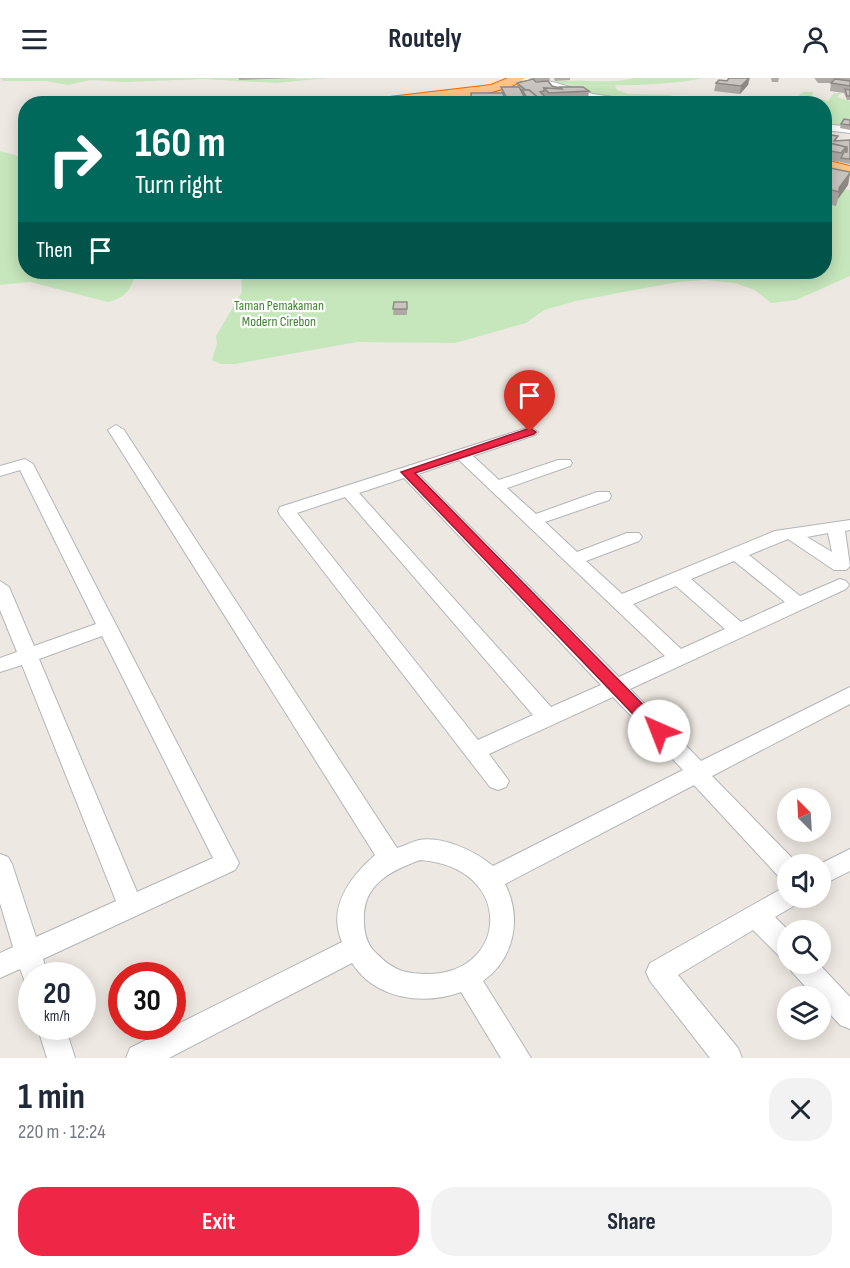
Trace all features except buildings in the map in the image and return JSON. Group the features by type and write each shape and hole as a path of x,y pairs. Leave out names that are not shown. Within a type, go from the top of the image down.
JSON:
{"highway":[{"path":"421,96 514,83"},
{"path":"832,166 850,170"}],"street":[{"path":"514,83 553,84 592,96"},
{"path":"832,128 850,130"},
{"path":"116,430 390,858"},
{"path":"498,782 286,511 530,432"},
{"path":"462,454 679,658"},
{"path":"496,486 564,463"},
{"path":"0,471 25,464 227,863 131,907 35,962"},
{"path":"407,472 616,687 777,858"},
{"path":"348,491 548,718"},
{"path":"533,521 603,496"},
{"path":"620,602 790,533 843,526 843,562 840,566 790,533"},
{"path":"574,559 633,537"},
{"path":"736,554 799,604"},
{"path":"678,578 739,631"},
{"path":"474,751 840,585"},
{"path":"0,587 131,907"},
{"path":"0,665 108,627"},
{"path":"489,880 850,695"},
{"path":"420,850 436,851 466,860 489,880 500,901 503,914 500,938 487,960 466,977 435,987 403,985 374,970 356,948 349,922 353,896 368,874 390,858 420,850"},
{"path":"831,870 849,861"},
{"path":"0,864 31,962"},
{"path":"728,1058 659,972 777,903"},
{"path":"756,915 777,937"},
{"path":"140,1058 356,948"},
{"path":"0,966 18,965"},
{"path":"811,974 850,1016"},
{"path":"466,977 517,1058"},
{"path":"55,1040 61,1058"}],"green space":[{"path":"0,78 237,78 237,80 328,78 276,83 203,79 125,82 90,80 68,85 46,81 4,81"},
{"path":"634,78 701,78 671,83 626,85 551,82 614,81"},
{"path":"559,85 615,86 617,90 628,94 689,95 671,96 586,96"},
{"path":"804,92 813,92 812,96 799,95"},
{"path":"834,93 841,93 837,97 850,101 850,125 832,125 832,96"},
{"path":"0,151 18,156 18,279 133,279 130,288 123,295 108,302 30,282 0,285"},
{"name":"Taman Pemakaman Modern Cirebon","path":"844,189 850,190 850,276 796,300 771,303 755,290 735,283 706,280 677,282 576,301 544,310 526,323 455,343 357,342 235,364 221,364 212,360 217,344 216,336 242,292 241,279 832,279 832,201"}],"route":[{"path":"530,432 407,472 659,731"}]}
